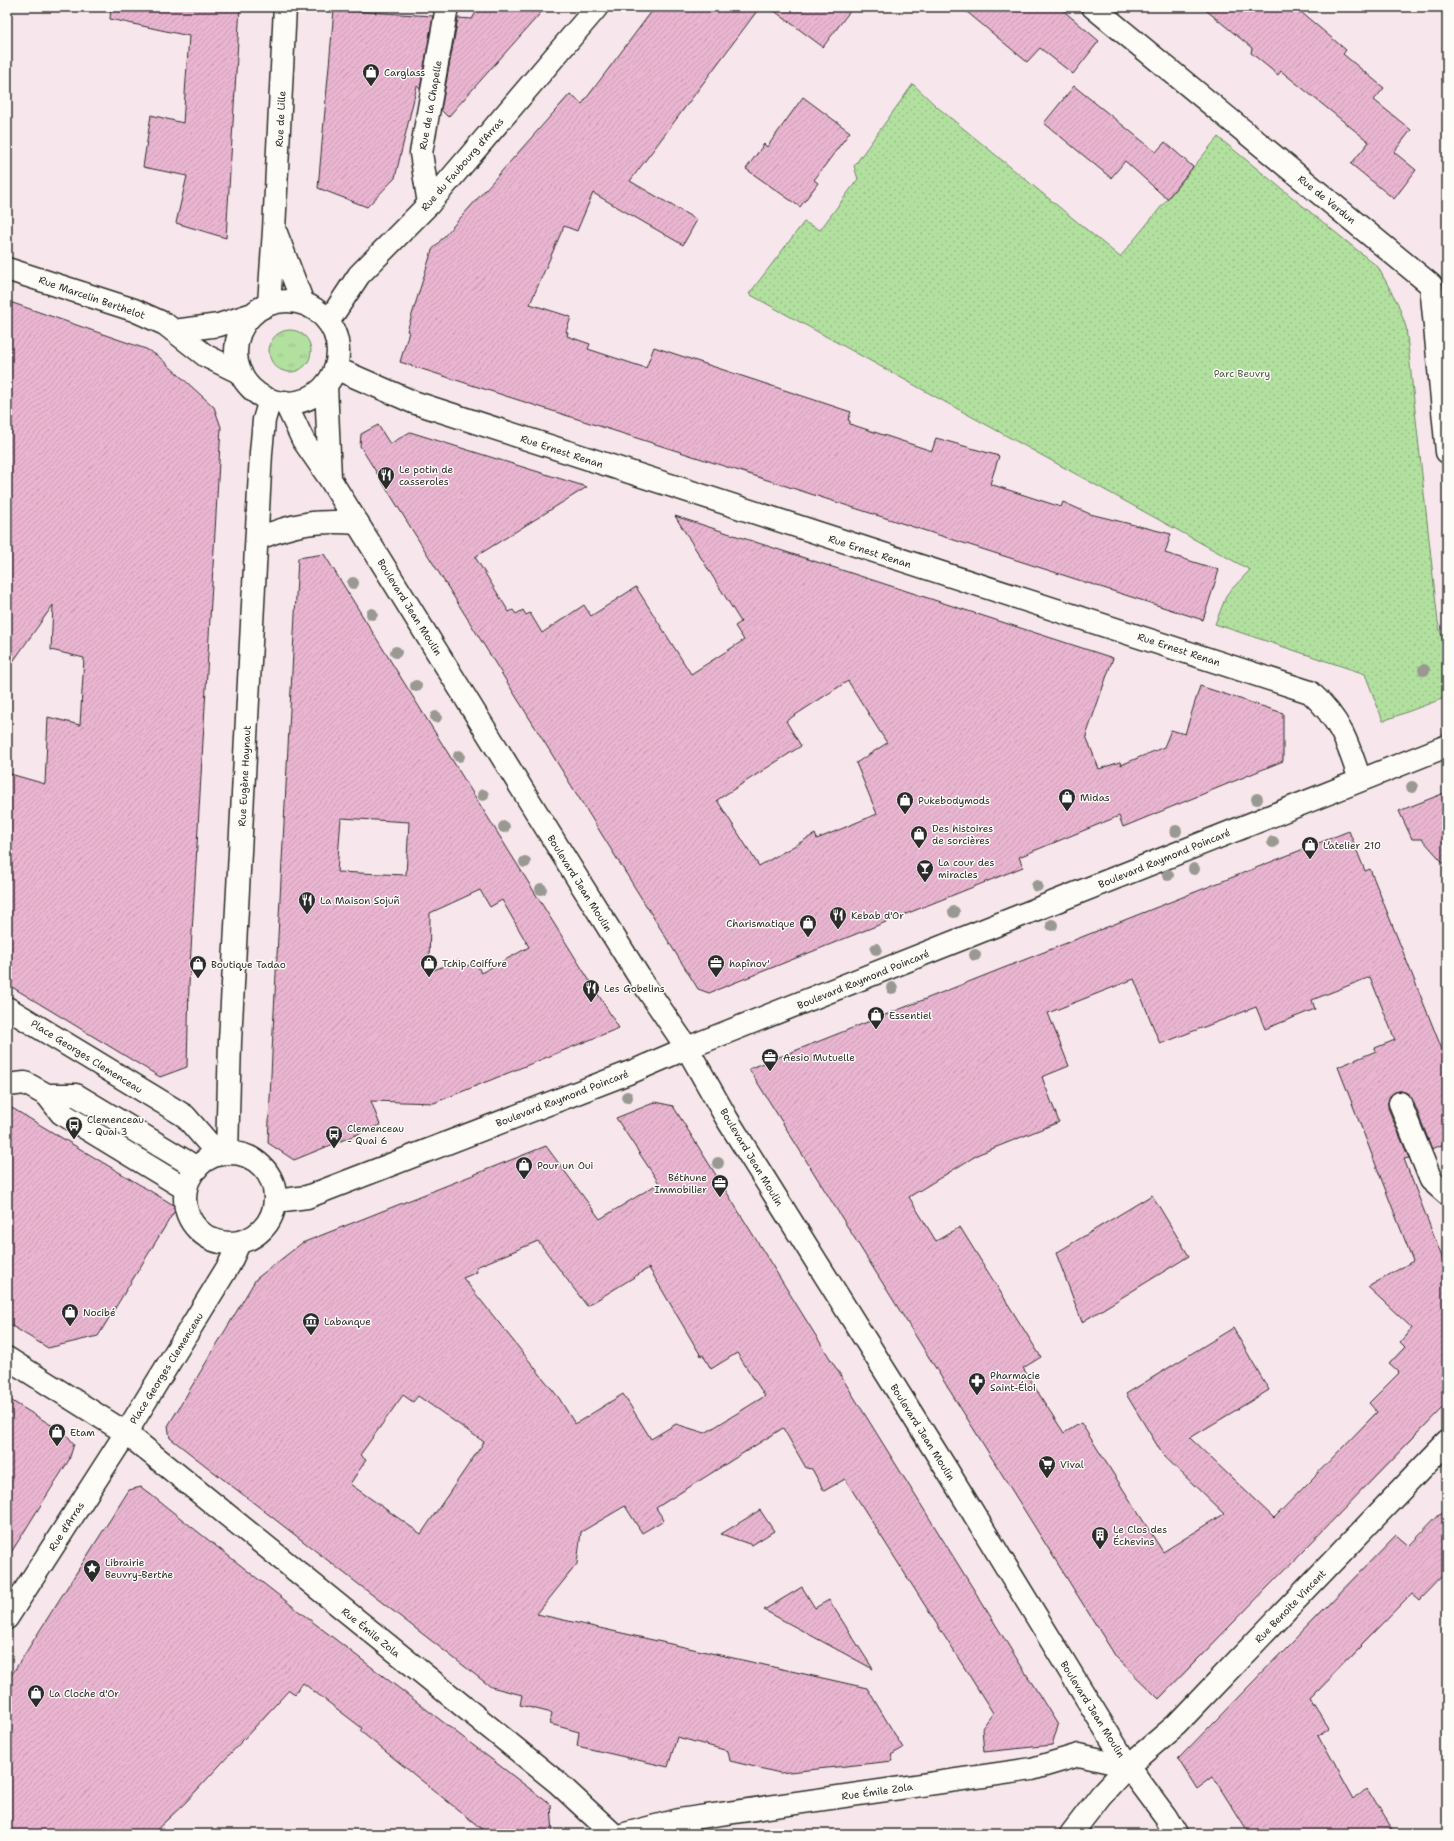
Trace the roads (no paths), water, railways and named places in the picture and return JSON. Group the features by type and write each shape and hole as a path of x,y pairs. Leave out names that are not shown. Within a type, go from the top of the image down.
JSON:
{"street":[{"name":"Rue de Lille","path":"261,309 274,230 285,7"},
{"name":"Rue de la Chapelle","path":"429,204 421,153 447,7"},
{"name":"Rue du Faubourg d'Arras","path":"328,322 359,275 429,204 597,7"},
{"name":"Rue de Verdun","path":"1093,7 1432,285 1447,452"},
{"name":"Rue de Lille","path":"274,230 307,304"},
{"name":"Rue Marcelin Berthelot","path":"7,269 134,310 165,324 206,356 241,373"},
{"path":"307,304 359,275"},
{"path":"174,331 219,325 286,300 307,304 320,313 328,322 337,339 338,349 331,376 330,479"},
{"path":"261,309 244,324 239,335 236,348 237,361 241,373 253,389 277,401 296,402 307,398 331,376"},
{"name":"Rue Ernest Renan","path":"331,376 1310,692 1326,707 1335,720 1350,750 1360,780"},
{"name":"Boulevard Jean Moulin","path":"277,401 358,523 579,881 643,983 687,1048 727,1119 951,1476 1128,1766 1166,1817 1176,1834"},
{"name":"Rue Eugène Haynaut","path":"223,1153 258,538 261,452 264,420 277,401"},
{"path":"258,538 296,525 330,521 358,523"},
{"name":"Boulevard Raymond Poincaré","path":"276,1201 307,1197 636,1070 687,1048 1447,746"},
{"name":"Place Georges Clemenceau","path":"7,1008 185,1116 223,1153"},
{"path":"13,1081 47,1094 76,1095 196,1168"},
{"path":"47,1094 61,1113 186,1189"},
{"path":"1400,1103 1431,1180 1447,1194"},
{"path":"223,1153 240,1154 252,1158 262,1166 270,1176 275,1188 276,1201 272,1216 265,1229 253,1238 239,1243 223,1244 207,1238 194,1227 186,1213 186,1189 190,1177 196,1168 207,1159 223,1153"},
{"name":"Place Georges Clemenceau","path":"7,1358 126,1433 229,1265 239,1243"},
{"name":"Rue Émile Zola","path":"126,1433 558,1783 613,1834"},
{"name":"Rue d'Arras","path":"7,1618 126,1433"},
{"name":"Rue Benoite Vincent","path":"1071,1834 1101,1795 1128,1766 1176,1725 1447,1442"},
{"name":"Rue Émile Zola","path":"626,1834 679,1820 1032,1769 1079,1755 1128,1766"}],"place":[{"name":"Carglass","path":"371,87"},
{"name":"Le potin de casseroles","path":"386,490"},
{"name":"Midas","path":"1067,812"},
{"name":"Pukebodymods","path":"905,815"},
{"name":"Des histoires de sorcières","path":"919,849"},
{"name":"L’atelier 210","path":"1310,860"},
{"name":"La cour des miracles","path":"925,883"},
{"name":"La Maison Sojuñ","path":"307,915"},
{"name":"Kebab d'Or","path":"838,930"},
{"name":"Charismatique","path":"808,938"},
{"name":"Tchip Coiffure","path":"429,978"},
{"name":"hapînov'","path":"716,978"},
{"name":"Boutique Tadao","path":"198,979"},
{"name":"Les Gobelins","path":"591,1003"},
{"name":"Essentiel","path":"876,1030"},
{"name":"Aesio Mutuelle","path":"770,1072"},
{"name":"Clemenceau - Quai 3","path":"74,1140"},
{"name":"Clemenceau - Quai 6","path":"334,1149"},
{"name":"Pour un Oui","path":"524,1180"},
{"name":"Béthune Immobilier","path":"720,1198"},
{"name":"Nocibé","path":"70,1327"},
{"name":"Labanque","path":"311,1336"},
{"name":"Pharmacie Saint-Éloi","path":"977,1396"},
{"name":"Etam","path":"57,1447"},
{"name":"Vival","path":"1047,1479"},
{"name":"Le Clos des Échevins","path":"1100,1550"},
{"name":"Librairie Beuvry-Berthe","path":"92,1583"},
{"name":"La Cloche d'Or","path":"36,1708"}],"park label":[{"name":"Parc Beuvry","path":"1242,373"}]}
